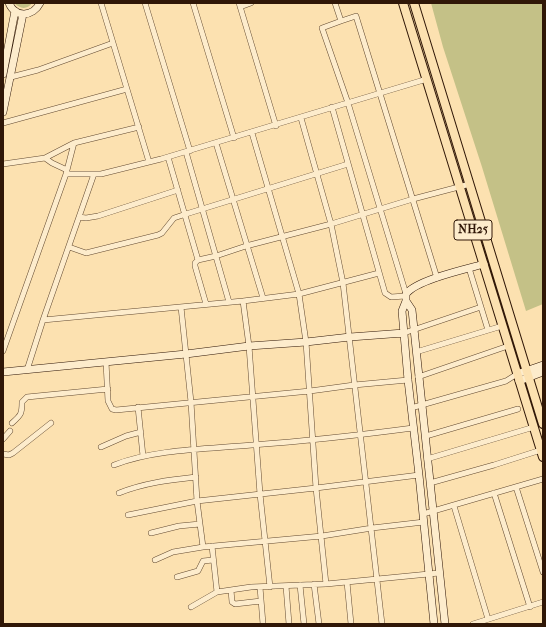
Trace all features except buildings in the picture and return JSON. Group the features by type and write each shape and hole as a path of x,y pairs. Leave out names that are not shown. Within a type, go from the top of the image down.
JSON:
{"main road":[{"name":"NH25","path":"403,3 542,454"},
{"name":"NH25","path":"414,3 543,424"}],"street":[{"path":"3,5 12,7 23,14 34,11 40,3"},
{"path":"101,3 149,162"},
{"path":"145,3 188,151 229,302"},
{"path":"193,3 234,138"},
{"path":"251,3 239,5 276,126"},
{"path":"335,3 341,21"},
{"path":"3,74 12,7"},
{"path":"3,112 23,14"},
{"path":"437,278 356,16 322,28 348,103 406,297 412,310 445,624"},
{"path":"11,77 38,70 113,43"},
{"path":"45,158 66,172 101,174 252,133 332,107 427,79"},
{"path":"3,123 127,89"},
{"path":"332,107 385,293 391,297 406,297"},
{"path":"300,118 331,224 343,283 354,385 362,435 382,624"},
{"path":"3,164 45,158 74,143 139,127"},
{"path":"252,133 299,294 306,342 316,488 326,584"},
{"path":"3,352 66,172 74,143"},
{"path":"216,143 263,298"},
{"path":"168,157 186,214 198,260"},
{"path":"69,247 86,253 158,235 162,233 174,218 348,164"},
{"path":"27,370 94,174"},
{"path":"206,304 195,266 195,263 198,260 282,236 331,224 413,198 470,184"},
{"path":"79,217 86,218 98,216 178,190"},
{"path":"434,624 402,311 406,297 412,287 484,264"},
{"path":"469,268 488,330"},
{"path":"43,320 243,301 299,294 379,273"},
{"path":"243,301 249,346 264,541 270,586"},
{"path":"181,307 191,402 197,501 203,547"},
{"path":"3,372 186,354 249,346 404,333 481,307"},
{"path":"416,352 502,326"},
{"path":"418,377 508,346"},
{"path":"106,362 108,401 112,409 116,410 408,380"},
{"path":"411,408 518,378 543,365"},
{"path":"528,374 543,372"},
{"path":"12,423 22,414 22,402 27,397 108,389"},
{"path":"138,407 143,456"},
{"path":"426,436 518,409"},
{"path":"3,454 9,455 13,453 50,423"},
{"path":"427,459 534,427"},
{"path":"114,465 143,456 362,435 413,428"},
{"path":"3,439 10,431"},
{"path":"101,447 126,436 140,432"},
{"path":"430,483 494,465 542,454"},
{"path":"128,515 197,501 419,475"},
{"path":"119,493 148,484 196,477"},
{"path":"422,514 454,506 543,479"},
{"path":"516,487 543,572"},
{"path":"494,493 530,607"},
{"path":"454,506 488,620"},
{"path":"155,560 173,552 203,547 322,536 424,522"},
{"path":"151,533 179,526 200,524"},
{"path":"212,546 217,592"},
{"path":"177,577 198,571 203,561 213,560"},
{"path":"191,608 217,592 231,590 270,586 326,584 439,573"},
{"path":"347,582 351,624"},
{"path":"314,584 319,624"},
{"path":"300,585 304,624"},
{"path":"286,586 289,624"},
{"path":"260,587 263,624 260,624"},
{"path":"231,590 232,602 235,604 261,601"},
{"path":"473,624 543,602"}],"shaded area":[{"path":"14,3 32,3 28,7 23,8"},
{"path":"431,3 543,3 543,304 526,311 482,167 443,47"}]}
